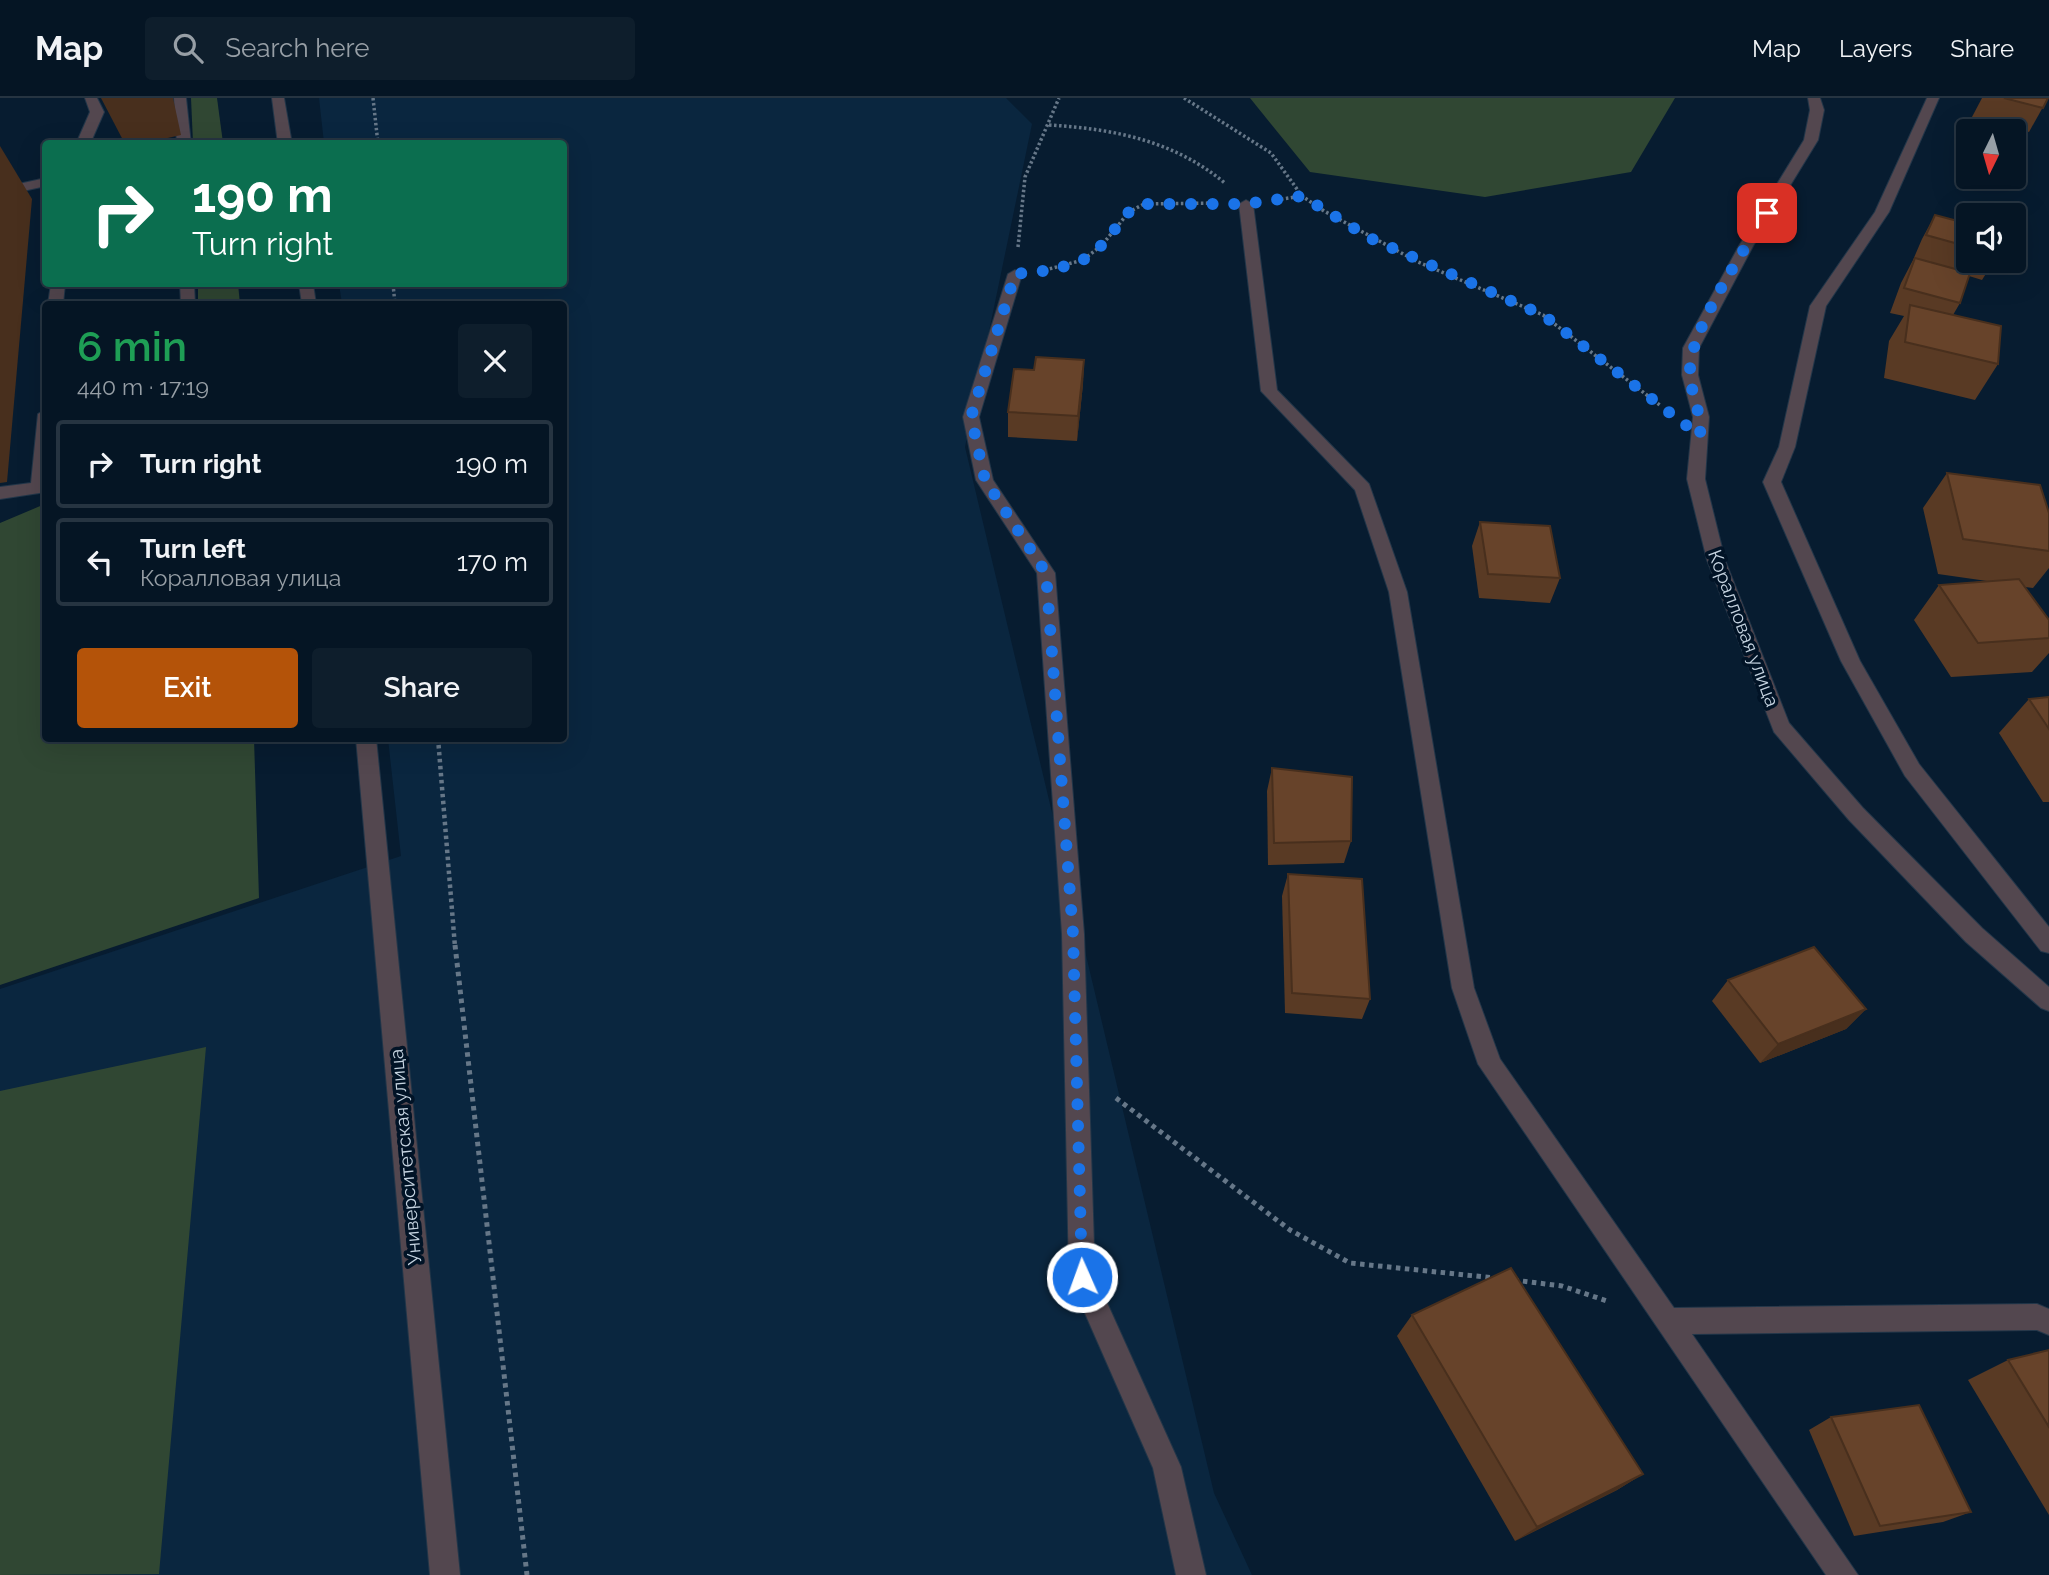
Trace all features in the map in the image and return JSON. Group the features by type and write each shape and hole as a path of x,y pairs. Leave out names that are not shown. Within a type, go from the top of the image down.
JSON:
{"street":[{"path":"85,140 97,112 92,98"},
{"path":"180,98 184,140"},
{"path":"278,98 284,140"},
{"name":"Коралловая улица","path":"1814,98 1817,110 1811,139 1746,246 1692,348 1690,375 1701,416 1696,479 1716,560 1781,727 1865,824 1974,935 2049,1001"},
{"path":"1933,98 1882,212 1818,306 1787,447 1772,482 1850,661 1912,770 2049,944"},
{"path":"0,192 42,183"},
{"path":"1246,204 1269,391 1363,488 1398,592 1463,988 1490,1064 1843,1575"},
{"path":"1015,274 971,417 985,480 1046,573 1073,934 1082,1277 1167,1467 1191,1575"},
{"path":"0,493 42,486"},
{"name":"Университетская улица","path":"366,742 445,1575"},
{"path":"1668,1321 2037,1317 2049,1322"}],"path":[{"path":"373,98 378,140"},
{"path":"1184,98 1271,153 1302,196 1370,238 1543,315 1700,436"},
{"path":"1056,99 1048,125 1025,177 1015,274 1053,270 1083,260 1102,245 1129,212 1144,204 1246,204 1302,196"},
{"path":"1048,125 1093,127 1172,148 1218,176 1246,204"},
{"path":"438,742 461,1014 527,1575"},
{"path":"1076,1064 1136,1116 1290,1230 1350,1263 1562,1286 1668,1321"}],"shaded area":[{"path":"319,98 1006,98 1032,124 965,447 1214,1493 1252,1575 0,1575 0,989 401,856 388,742 567,742 567,301 342,301 339,287 567,287 567,140 324,140"}],"green space":[{"path":"191,98 217,98 223,140 193,140"},
{"path":"1250,98 1675,98 1631,172 1485,197 1310,172"},
{"path":"198,287 238,287 240,301 198,301"},
{"path":"42,505 42,742 254,742 259,898 0,985 0,523"},
{"path":"206,1047 159,1574 0,1575 0,1091"}],"building":[{"path":"2004,98 2048,98 2043,108"},
{"path":"1935,215 1956,221 1956,243 1926,235"},
{"path":"1915,258 1956,269 1956,273 1970,273 1960,303 1904,288"},
{"path":"1910,305 2001,326 1998,364 1905,342"},
{"path":"1036,357 1084,360 1078,416 1008,412 1014,369 1034,370"},
{"path":"1947,473 2040,485 2049,513 2049,551 1963,539"},
{"path":"1480,522 1550,526 1560,578 1488,574"},
{"path":"2019,579 2049,620 2049,638 1978,643 1939,585"},
{"path":"2049,697 2049,729 2029,699"},
{"path":"1272,768 1352,777 1351,841 1274,843"},
{"path":"1288,874 1362,879 1370,999 1292,993"},
{"path":"1814,947 1866,1009 1778,1044 1728,980"},
{"path":"1511,1268 1643,1474 1537,1527 1412,1315"},
{"path":"2049,1350 2049,1427 2008,1360"},
{"path":"1919,1405 1971,1512 1880,1526 1831,1417"}],"route":[{"path":"1082,1277 1073,934 1046,573 985,480 971,417 1015,274 1053,270 1083,260 1102,245 1129,212 1144,204 1246,204 1302,196 1370,238 1418,262 1543,315 1700,436 1701,416 1690,375 1692,348 1746,246 1767,213"}]}
